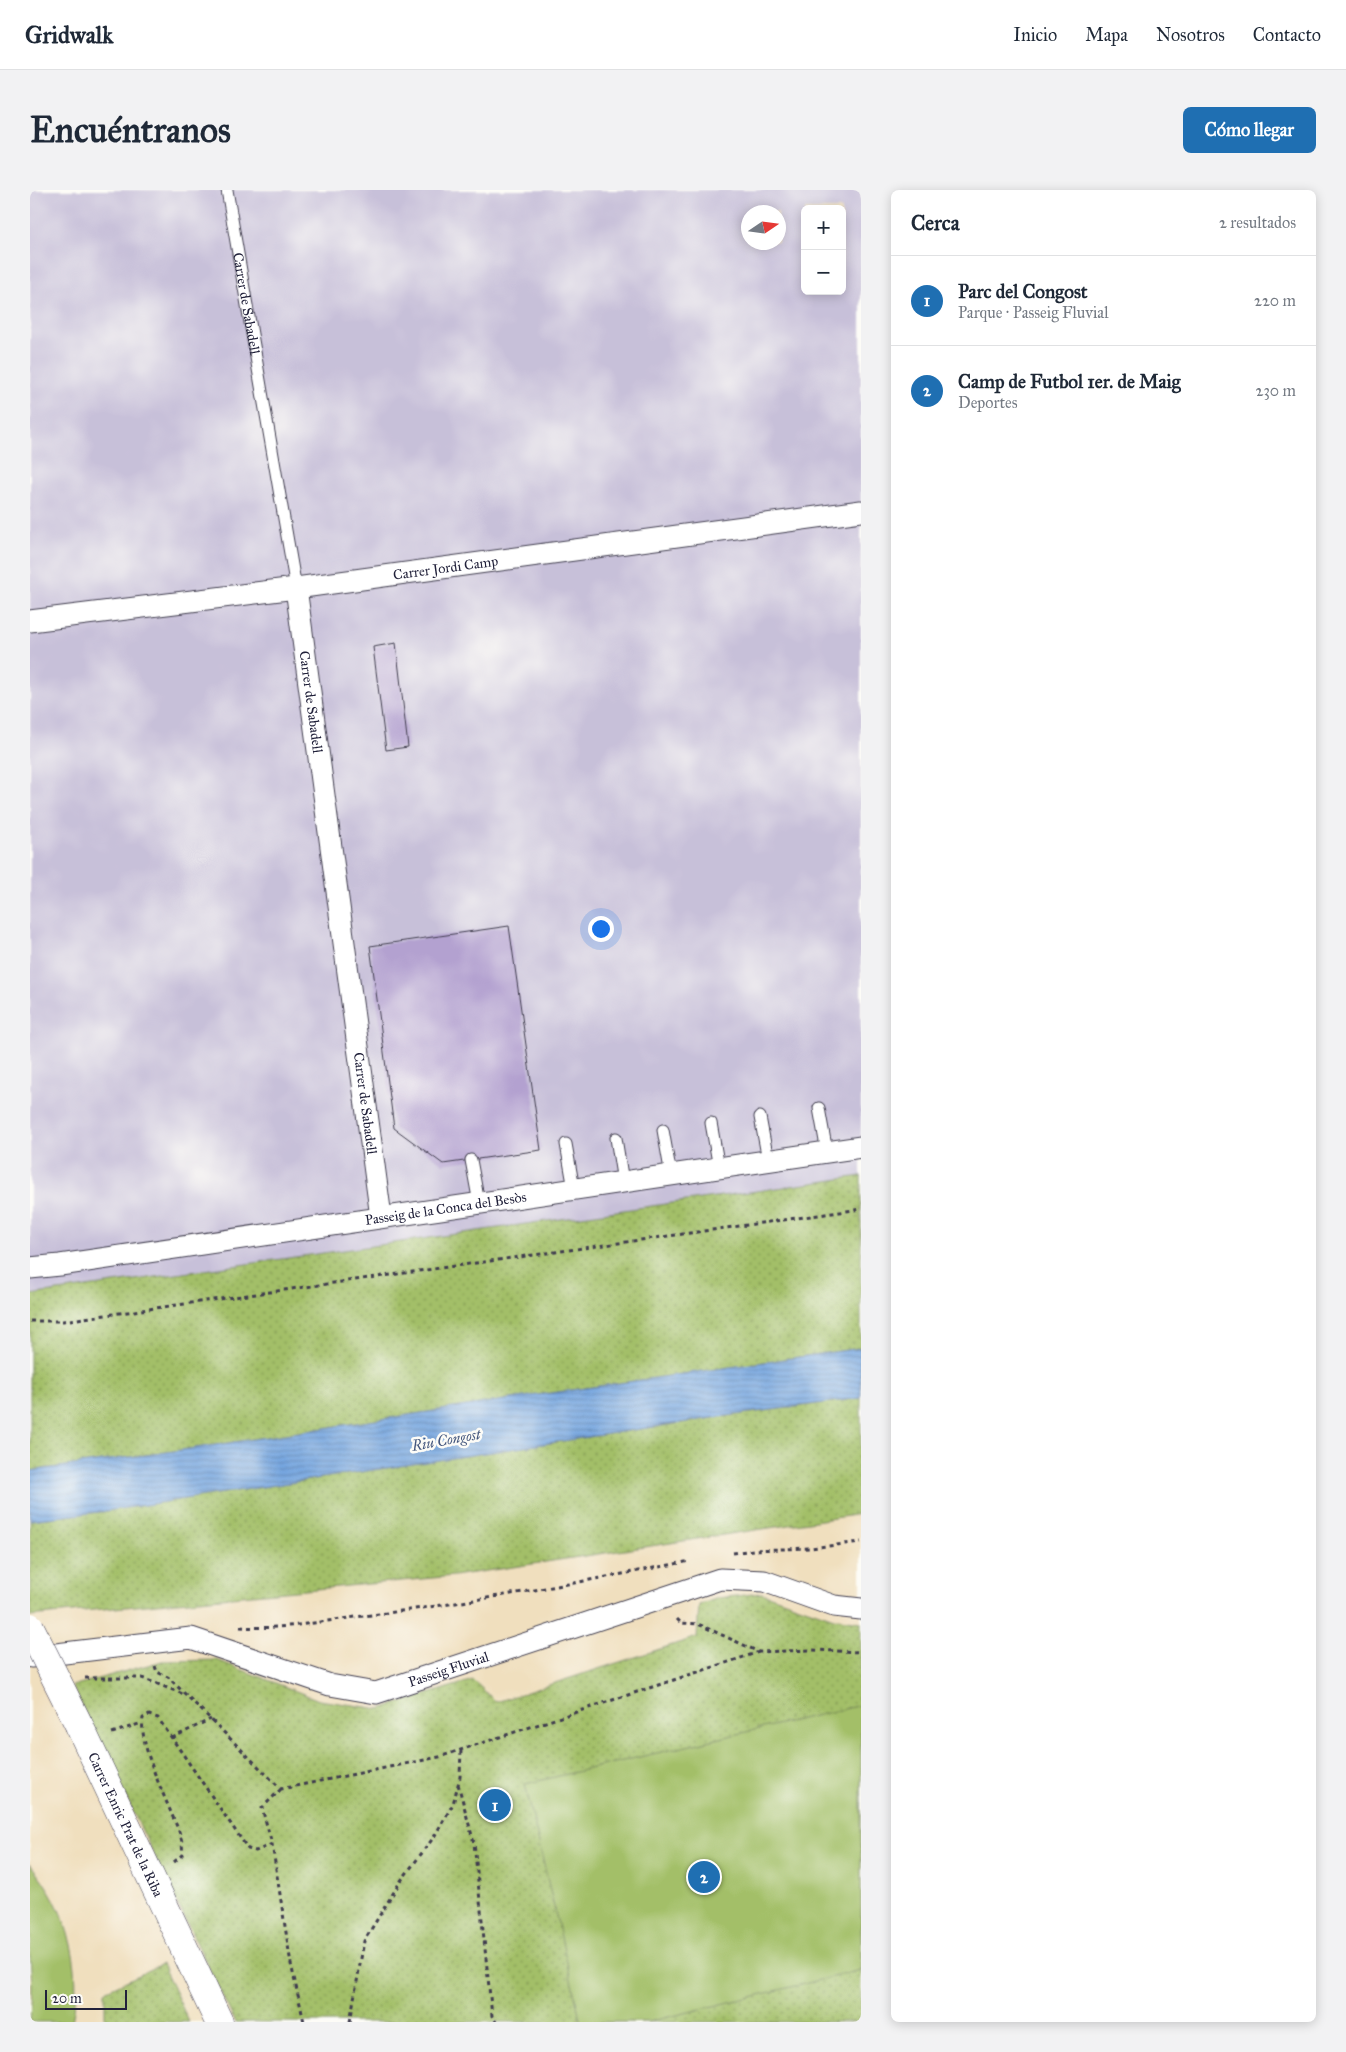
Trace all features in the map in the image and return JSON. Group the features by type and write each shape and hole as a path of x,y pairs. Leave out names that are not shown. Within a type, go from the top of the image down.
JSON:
{"street":[{"name":"Carrer Jordi Camp","path":"30,621 296,588 861,511"},
{"name":"Carrer de Sabadell","path":"296,588 381,1217"},
{"name":"Passeig de la Conca del Besòs","path":"30,1268 861,1147"},
{"name":"Passeig Fluvial","path":"30,1657 192,1638 330,1685 376,1692 720,1579 764,1581 834,1606 861,1609"},
{"name":"Carrer Enric Prat de la Riba","path":"30,1627 79,1725 219,2022"}],"lane":[{"name":"Carrer de Sabadell","path":"227,190 296,588"},
{"path":"819,1108 827,1152"},
{"path":"760,1117 768,1160"},
{"path":"711,1123 719,1168"},
{"path":"663,1130 671,1175"},
{"path":"616,1138 623,1182"},
{"path":"566,1144 574,1189"},
{"path":"471,1160 479,1203"}],"path":[{"path":"30,1321 63,1321 861,1209"},
{"path":"726,1554 753,1550 811,1548 861,1542"},
{"path":"232,1626 261,1628 297,1626 418,1609 634,1572 698,1559"},
{"path":"634,1572 681,1623 698,1624 760,1652"},
{"path":"150,1644 157,1672 168,1677 281,1789"},
{"path":"304,2022 291,1964 272,1844 262,1808 281,1789 439,1757 760,1652 812,1650 861,1652"},
{"path":"80,1678 142,1678 186,1695"},
{"path":"168,1866 182,1855 184,1843 155,1774 141,1728 143,1718 149,1715 158,1718 248,1849 256,1852 272,1844"},
{"path":"172,1738 211,1719"},
{"path":"106,1735 142,1723"},
{"path":"350,2022 364,1941 400,1882 434,1837 453,1804 458,1784 462,1749"},
{"path":"458,1784 474,1843 492,2016 496,2022"}],"shaded area":[{"path":"30,190 861,190 861,1176 30,1295"}],"green space":[{"path":"861,1176 861,1348 524,1397 196,1448 30,1471 30,1295"},
{"path":"861,1398 861,1514 454,1576 30,1616 30,1520 99,1512 719,1417"},
{"path":"762,1593 834,1618 861,1622 861,2022 235,2022 72,1686 162,1661 217,1660 319,1700 380,1709 473,1680 496,1702 697,1637 699,1605 718,1598"},
{"path":"861,1705 861,1970 648,2022 581,2022 525,1784"},
{"path":"30,1864 54,1899 63,1918 69,1938 76,1980 72,2022 30,2022 32,1987"},
{"path":"162,1964 189,2022 105,2022 105,1991"}],"water":[{"name":"Riu Congost","path":"861,1348 861,1398 719,1417 99,1512 30,1520 30,1471 196,1448 524,1397"}],"building":[{"path":"396,643 408,747 386,750 373,647"},
{"path":"509,926 541,1150 443,1164 394,1128 370,946"}],"place":[{"name":"Parc del Congost","path":"495,1805"},
{"name":"Camp de Futbol 1er. de Maig","path":"704,1877"}]}
